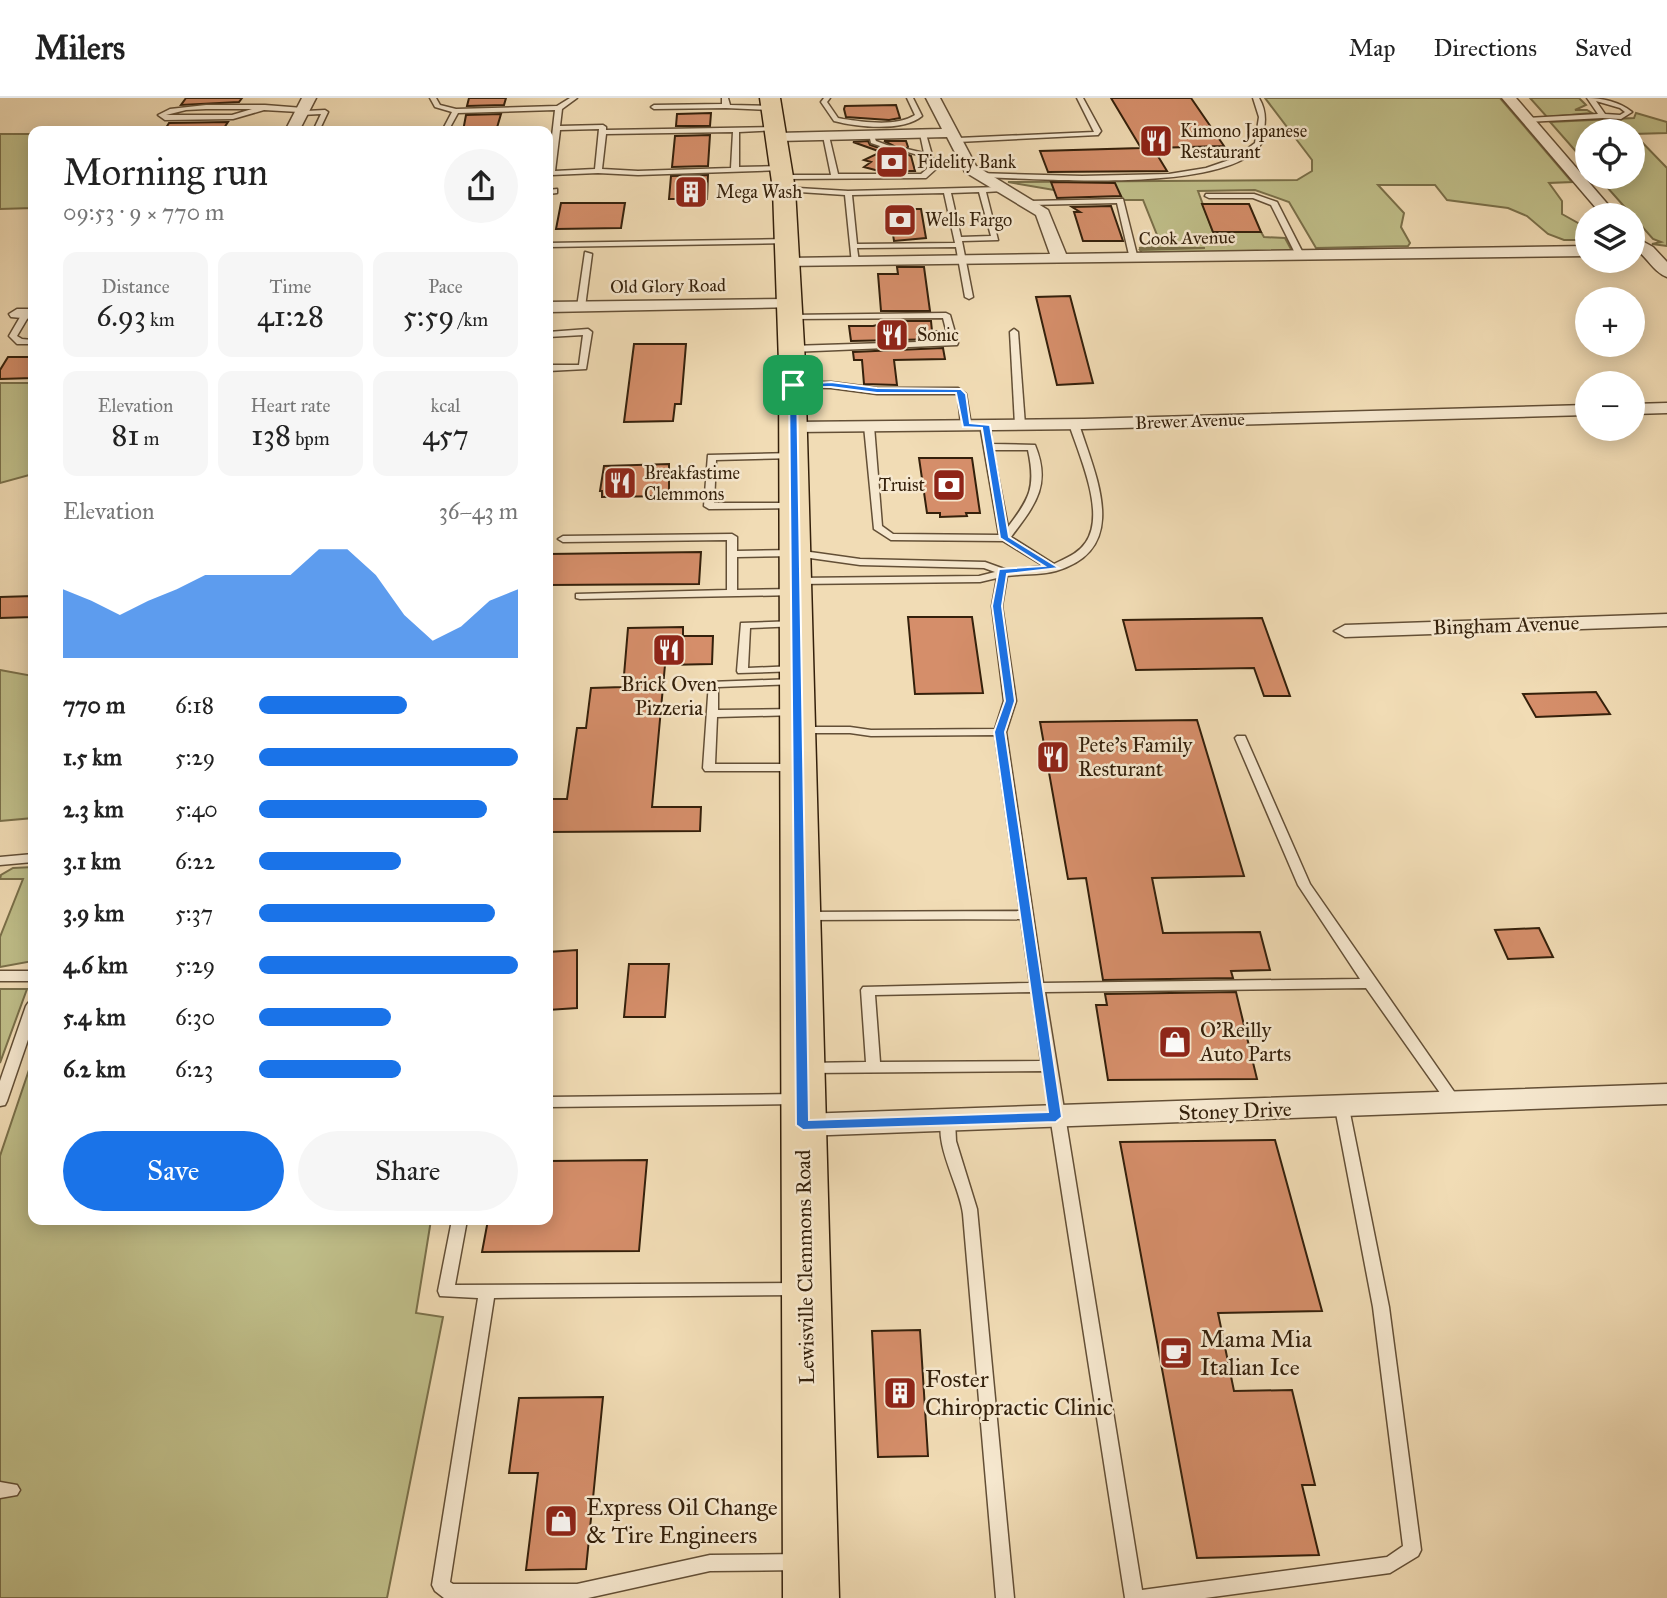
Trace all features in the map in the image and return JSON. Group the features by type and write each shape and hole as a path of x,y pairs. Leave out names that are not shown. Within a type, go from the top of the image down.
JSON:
{"main road":[{"name":"Lewisville Clemmons Road","path":"778,144 788,252 794,442 811,1580"}],"street":[{"path":"933,98 956,137 970,169 976,175 1030,203 1048,221 1060,260"},
{"path":"1509,98 1600,203"},
{"path":"294,126 304,107"},
{"path":"778,144 826,126 871,135 923,134 956,137"},
{"path":"1645,250 1667,250"},
{"name":"Cook Avenue","path":"788,252 962,261 1575,251"},
{"path":"1645,253 1667,272"},
{"name":"Old Glory Road","path":"553,307 581,307 791,339"},
{"path":"1645,409 1667,408"},
{"name":"Brewer Avenue","path":"794,442 869,426 1074,424 1575,410"},
{"name":"Bingham Avenue","path":"1345,631 1667,620"},
{"name":"Stoney Drive","path":"803,1097 948,1120 1455,1104 1667,1094"}],"lane":[{"path":"433,98 437,106 456,111 559,108 574,98"},
{"path":"826,126 893,124 917,119 919,116 910,98"},
{"path":"956,137 1096,134 1098,131 1080,98"},
{"path":"976,175 1110,179 1164,176 1223,165 1244,156 1259,143 1262,124 1256,98"},
{"path":"1590,98 1602,116"},
{"path":"1527,120 1621,117 1629,113 1622,107 1590,98"},
{"path":"835,176 826,126 818,107 825,100 835,120 893,124"},
{"path":"654,107 726,102 778,144 848,193 983,192 1002,189"},
{"path":"265,107 239,116 165,118 161,115 177,108 265,107 304,107 325,113 318,126"},
{"path":"553,160 559,108"},
{"path":"448,126 456,111"},
{"path":"558,128 603,127 598,171"},
{"path":"735,169 736,130"},
{"path":"603,132 736,130 778,144 835,176 923,176 932,169 923,134"},
{"path":"871,135 873,142 889,147"},
{"path":"553,173 735,169 778,144"},
{"path":"907,151 929,156"},
{"path":"947,192 969,297"},
{"path":"848,193 855,254 995,238 983,192"},
{"path":"1209,196 1254,196 1274,204 1300,255"},
{"path":"1030,203 1120,201 1134,259"},
{"path":"553,245 788,252"},
{"path":"581,307 588,254"},
{"path":"25,314 13,336 20,342 28,342"},
{"path":"946,315 954,343 791,339 946,315"},
{"path":"553,334 588,332 583,367 553,368"},
{"path":"1014,332 1020,425"},
{"path":"791,339 831,385 877,391 958,391 962,394 966,425"},
{"path":"580,596 732,593 796,587 980,579 1003,571 1054,568 1082,555 1091,547 1101,517 1074,424"},
{"path":"985,425 1005,538"},
{"path":"869,426 877,527 891,537 1005,538 1054,568"},
{"path":"794,442 711,457 709,506 795,506"},
{"path":"988,447 1032,447 1039,475 1037,496 1005,538"},
{"path":"564,540 732,537 732,593"},
{"path":"732,554 796,587"},
{"path":"1000,732 871,733 850,730 798,698 742,671 745,625 796,587 860,562 985,565 1003,571"},
{"path":"1003,571 997,606 1010,701 1000,732 1056,1117 1135,1598"},
{"path":"798,698 713,684 709,768 800,768"},
{"path":"712,714 798,698"},
{"path":"1241,738 1304,885 1455,1104"},
{"path":"0,861 28,858"},
{"path":"801,916 1027,915"},
{"path":"0,976 28,976"},
{"path":"873,1068 868,990 1038,990 1370,983"},
{"path":"0,1101 28,1020"},
{"path":"553,1102 803,1097 873,1068 1049,1066"},
{"path":"1142,1598 1390,1565 1412,1550 1381,1307 1342,1108"},
{"path":"948,1120 949,1141 970,1209 1005,1598"},
{"path":"458,1225 446,1291 805,1289"},
{"path":"487,1292 441,1585 450,1592 577,1592 710,1563 811,1580"}],"shaded area":[{"path":"1265,98 1500,98 1572,182 1549,183 1562,201 1562,214 1575,221 1575,240 1564,240 1548,234 1527,216 1508,208 1447,200 1435,185 1378,185 1404,213 1401,227 1410,243 1408,246 1316,248 1289,202 1255,190 1198,191 1213,232 1261,232 1264,237 1285,238 1292,251 1142,253 1140,250 1205,248 1139,248 1161,245 1143,200 1123,200 1117,189 1054,190 1008,182 1297,180 1312,171 1312,160"},
{"path":"1530,98 1579,98 1586,105 1575,110 1592,113 1547,117"},
{"path":"1636,113 1667,122 1667,133 1645,134 1645,119 1613,119 1634,118"},
{"path":"1575,121 1575,150 1550,122"},
{"path":"0,134 28,134 28,208 0,209"},
{"path":"1645,145 1667,168 1667,246 1652,244 1661,242 1653,239 1645,230 1645,203 1621,203 1609,189 1645,189"},
{"path":"0,383 28,383 28,475 0,483"},
{"path":"0,670 28,675 28,818 0,821"},
{"path":"28,867 28,962 0,967 0,937 23,879 0,879 1,875 13,868"},
{"path":"0,989 27,989 0,1063"},
{"path":"28,1073 28,1225 430,1225 416,1313 443,1317 387,1598 0,1598 0,1156"}],"building":[{"path":"186,98 242,98 239,102 181,105"},
{"path":"469,98 506,98 504,105 467,106"},
{"path":"1111,98 1191,98 1224,146 1153,148 1167,171 1048,172 1040,151 1141,148"},
{"path":"896,105 900,118 889,120 846,117 844,109 845,106"},
{"path":"711,113 710,126 676,126 677,114"},
{"path":"501,114 497,126 464,126 466,115"},
{"path":"228,122 225,126 167,126 169,123"},
{"path":"710,135 708,166 672,167 675,136"},
{"path":"868,141 870,145 888,151 894,146 884,141 906,141 908,147 902,152 911,156 915,171 879,171 864,167 871,162 864,160 881,152 853,142"},
{"path":"708,175 707,199 669,199 671,176"},
{"path":"1051,182 1115,183 1121,196 1057,198"},
{"path":"561,203 625,203 621,228 556,229"},
{"path":"1202,204 1249,204 1261,232 1213,232"},
{"path":"1111,206 1123,241 1083,241 1074,212 1080,212 1072,207"},
{"name":"Wells Fargo","path":"889,209 921,209 926,238 894,241"},
{"path":"897,267 924,267 930,311 881,311 878,274 898,274"},
{"path":"1070,296 1093,383 1057,385 1036,297"},
{"name":"Sonic","path":"882,321 931,321 932,331 939,331 940,339 851,341 849,326 873,326 882,324"},
{"path":"634,344 686,344 681,404 675,404 673,421 624,422"},
{"path":"943,348 945,359 894,360 897,385 864,384 862,360 854,360 853,352"},
{"path":"8,357 28,357 28,378 0,379 0,370"},
{"name":"Truist","path":"919,458 972,458 980,513 940,517 940,513 927,513"},
{"name":"Breakfastime Clemmons","path":"669,464 669,496 602,497 600,491 604,466"},
{"path":"701,552 699,584 553,585 553,554"},
{"path":"28,596 28,617 0,618 0,597"},
{"path":"908,617 972,617 983,693 915,694"},
{"path":"1262,618 1290,696 1264,696 1254,668 1136,670 1123,620"},
{"path":"683,627 683,636 713,636 712,664 665,665 652,807 701,807 700,831 553,832 553,799 567,799 577,728 586,728 591,688 623,687 628,628"},
{"path":"1596,692 1610,714 1536,717 1523,694"},
{"path":"1197,720 1244,876 1152,878 1163,933 1260,932 1270,970 1231,971 1233,978 1103,980 1086,878 1068,879 1040,722"},
{"path":"1539,928 1553,957 1508,959 1495,930"},
{"path":"577,950 577,1008 553,1010 553,952"},
{"path":"629,964 669,964 665,1017 624,1017"},
{"name":"O'Reilly Auto Parts","path":"1236,992 1257,1079 1108,1080 1096,1005 1107,1005 1105,994"},
{"path":"1275,1140 1322,1311 1218,1313 1234,1391 1292,1390 1315,1485 1302,1485 1319,1555 1197,1558 1120,1142"},
{"path":"647,1160 639,1251 482,1252 487,1225 553,1225 553,1161"},
{"name":"Foster Chiropractic Clinic","path":"920,1330 928,1456 878,1457 872,1331"},
{"name":"Express Oil Change & Tire Engineers","path":"603,1397 586,1569 526,1570 538,1473 509,1473 519,1398"}],"place":[{"name":"Kimono Japanese Restaurant","path":"1156,141"},
{"name":"Fidelity Bank","path":"892,162"},
{"name":"Mega Wash","path":"691,192"},
{"name":"Wells Fargo","path":"900,220"},
{"name":"Sonic","path":"892,335"},
{"name":"Breakfastime Clemmons","path":"620,483"},
{"name":"Truist","path":"949,485"},
{"name":"Brick Oven Pizzeria","path":"669,650"},
{"name":"Pete's Family Resturant","path":"1053,757"},
{"name":"O'Reilly Auto Parts","path":"1175,1042"},
{"name":"Mama Mia Italian Ice","path":"1176,1353"},
{"name":"Foster Chiropractic Clinic","path":"900,1393"},
{"name":"Express Oil Change & Tire Engineers","path":"561,1521"}],"route":[{"path":"793,385 831,385 877,391 958,391 962,394 966,425 985,425 1005,538 1054,568 1003,571 997,606 1010,701 1000,732 1056,1117 803,1125 793,385"}]}
